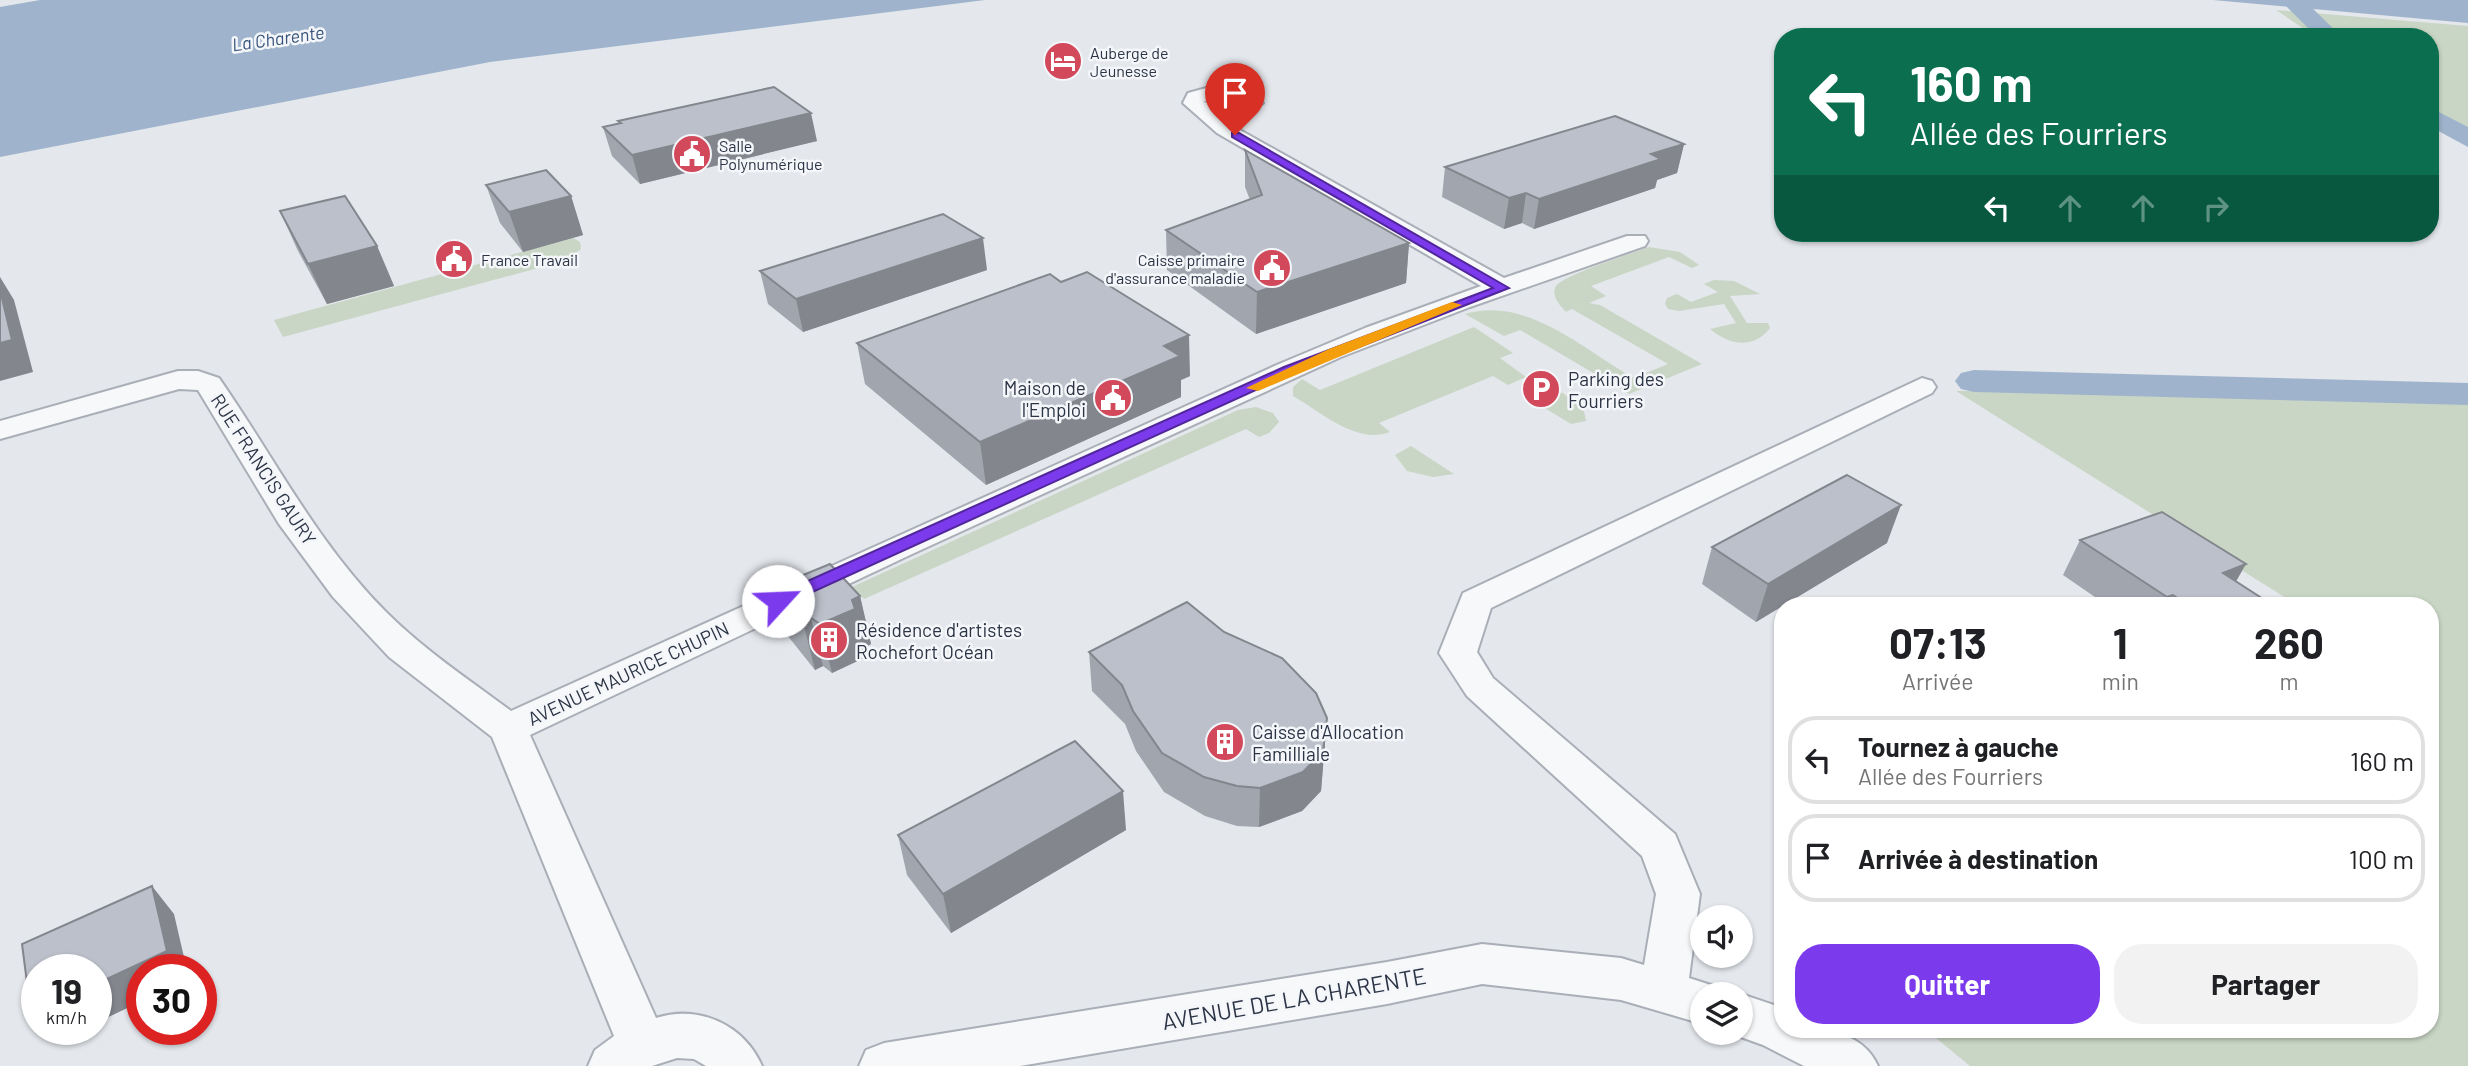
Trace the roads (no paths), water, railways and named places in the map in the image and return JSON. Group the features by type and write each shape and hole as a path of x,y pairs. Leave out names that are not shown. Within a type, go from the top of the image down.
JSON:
{"street":[{"path":"1224,129 1244,109 1217,112 1200,108 1224,129 1503,288"},
{"name":"AVENUE MAURICE CHUPIN","path":"508,729 827,578 1288,370 1503,288 1636,241"},
{"name":"RUE FRANCIS GAURY","path":"0,430 178,380 198,380 209,384 292,518 348,590 401,647 508,729"},
{"path":"1683,996 1678,894 1660,846 1480,687 1458,653 1476,601 1922,387"},
{"path":"508,729 628,1055 666,1037 690,1035 711,1040 728,1052 737,1066"},
{"name":"AVENUE DE LA CHARENTE","path":"884,1066 1387,983 1482,964 1513,965 1621,979 1683,996"},
{"path":"1753,1020 1774,1026"},
{"path":"1798,1038 1853,1066"}],"water":[{"name":"La Charente","path":"40,0 985,0 490,62 0,157 0,7"},
{"path":"2213,0 2468,0 2468,23"}],"waterway":[{"path":"2291,0 2321,28"},
{"path":"2439,121 2468,139"},
{"path":"1974,381 2468,394"}],"place":[{"name":"Auberge de Jeunesse","path":"1063,61"},
{"name":"Salle Polynumérique","path":"692,154"},
{"name":"France Travail","path":"454,259"},
{"name":"Caisse primaire d'assurance maladie","path":"1272,268"},
{"name":"Parking des Fourriers","path":"1541,389"},
{"name":"Maison de l'Emploi","path":"1113,398"},
{"name":"Résidence d'artistes Rochefort Océan","path":"829,640"},
{"name":"Caisse d'Allocation Familliale","path":"1225,742"}]}
